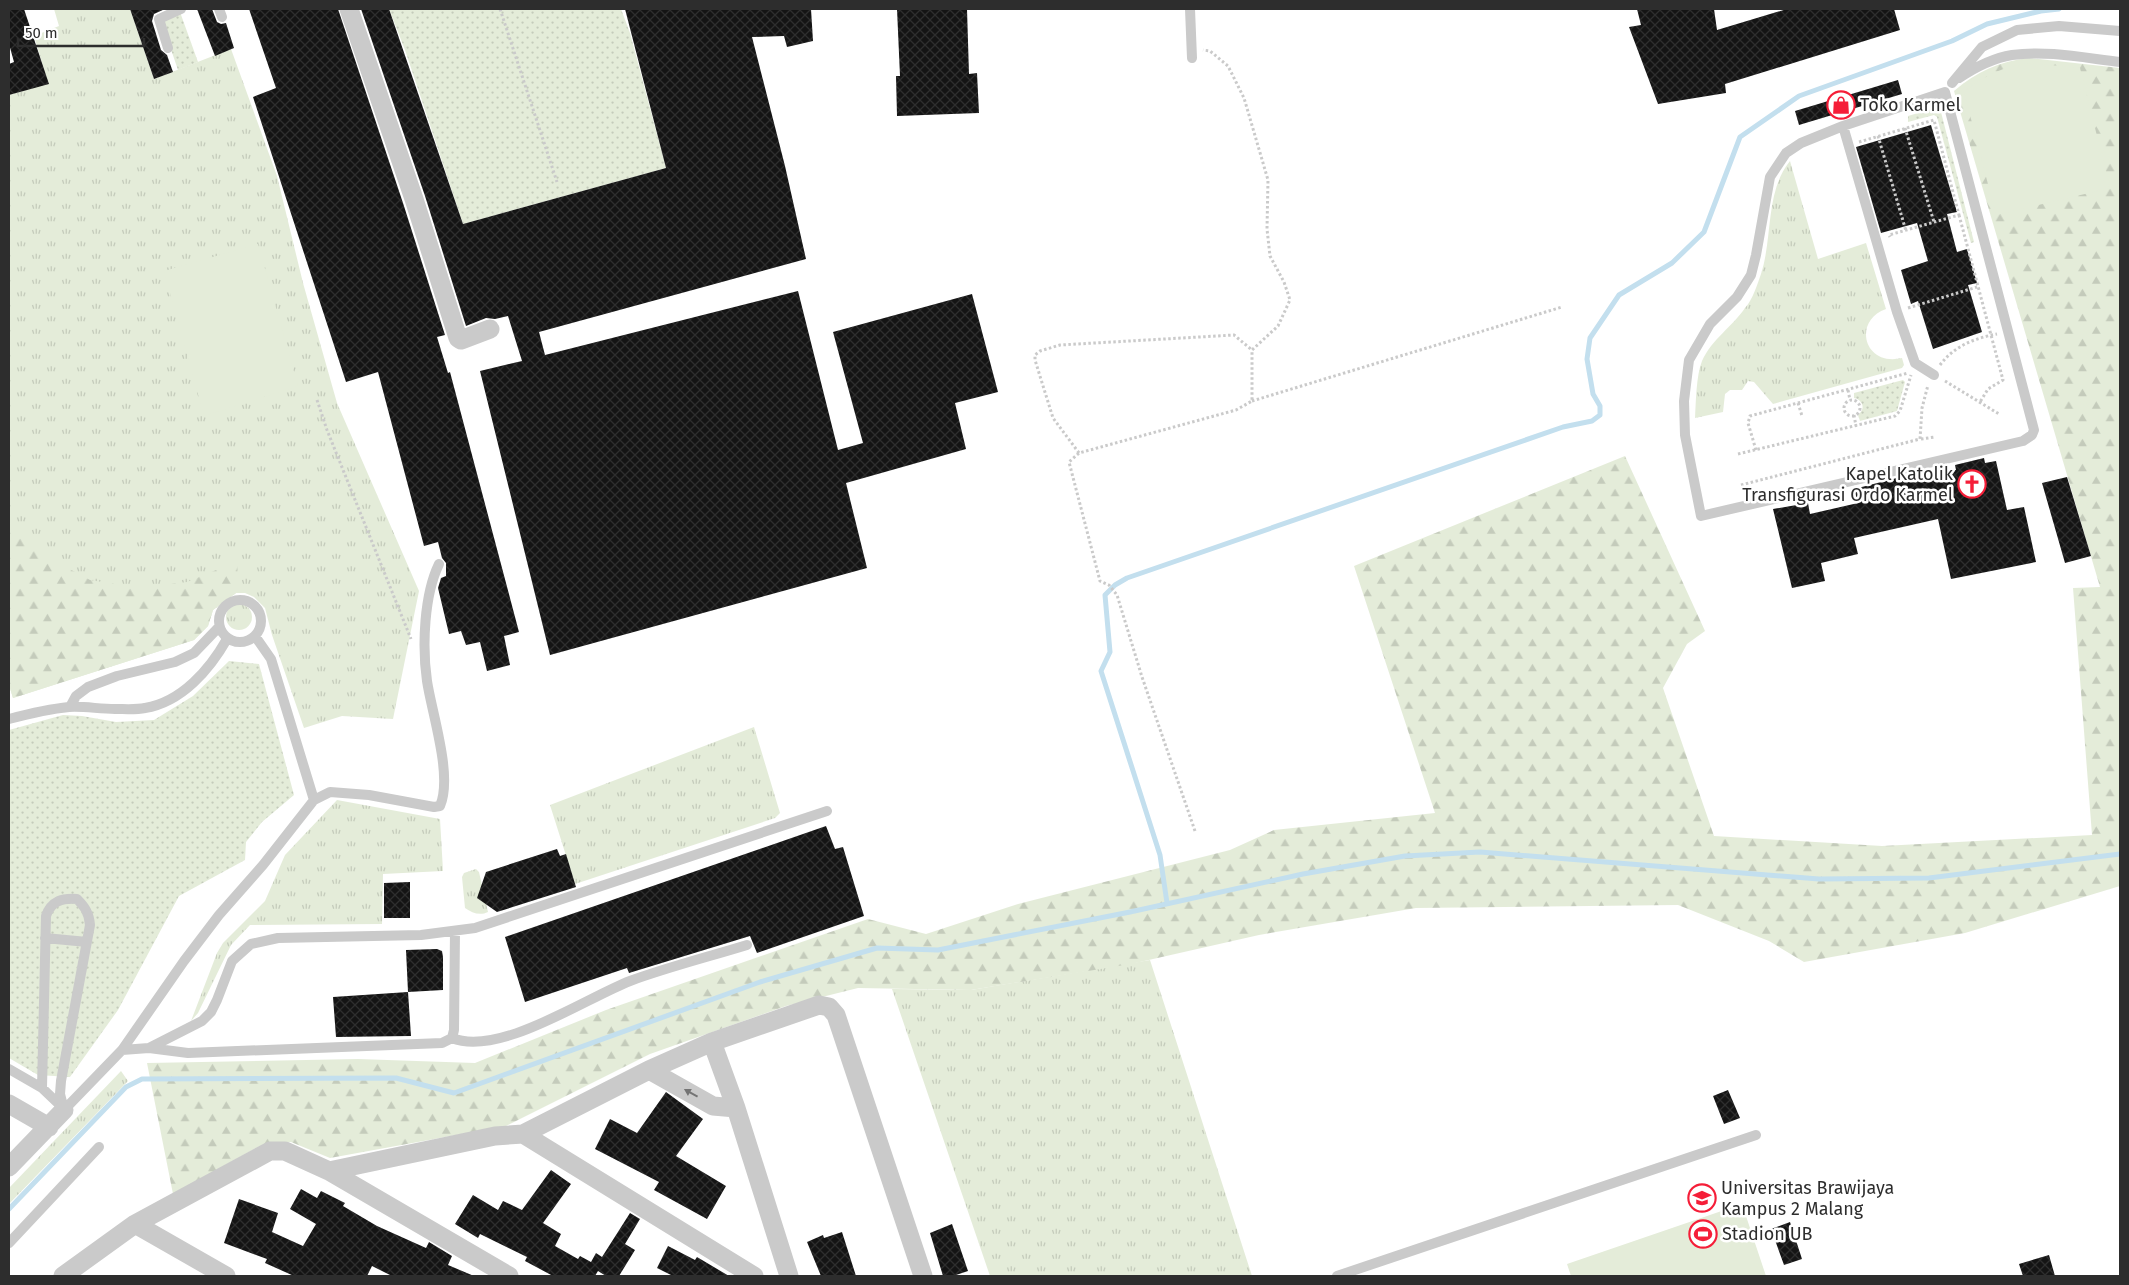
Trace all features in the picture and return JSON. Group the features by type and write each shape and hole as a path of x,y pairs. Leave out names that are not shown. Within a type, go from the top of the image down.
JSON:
{"street":[{"path":"349,9 414,199 458,338 461,340 490,329"},
{"path":"329,1171 495,1136 523,1134 649,1070 712,1042 813,1006 825,1006 833,1010 836,1015 923,1276"},
{"path":"712,1042 736,1108 790,1276"},
{"path":"649,1070 713,1106 736,1108"},
{"path":"9,1104 48,1127"},
{"path":"9,1167 64,1110"},
{"path":"523,1134 754,1276"},
{"path":"64,1276 135,1224 270,1151 285,1150 329,1171 509,1276"},
{"path":"135,1224 226,1276"}],"lane":[{"path":"168,48 159,19 182,9"},
{"path":"1190,9 1192,53"},
{"path":"1945,92 2034,430 2029,438 1701,516 1684,435 1684,401 1689,360 1710,324 1736,297 1750,275 1758,247 1770,177 1786,153 1801,143 1843,126 1945,92 1982,47 2016,30 2059,26 2120,30"},
{"path":"1952,83 1969,72 2011,55 2038,54 2120,62"},
{"path":"1843,126 1897,312 1915,363 1934,375"},
{"path":"64,1110 122,1050 184,961 219,915 263,865 314,800 330,792 377,796 434,807 440,806 444,788 442,758 427,680 425,645 428,600 432,578 439,564"},
{"path":"242,599 248,601 259,610 261,624 255,636 242,642 227,639 219,627 220,614 223,607 228,603 242,599"},
{"path":"70,707 76,696 88,688 117,676 175,662 194,653 219,627"},
{"path":"255,636 271,660 314,800"},
{"path":"9,719 70,707 145,708 165,702 186,688 203,673 218,656 227,639"},
{"path":"149,1048 202,1021 211,1012 232,961 251,944 278,938 421,935 475,928 827,811"},
{"path":"42,1088 46,916 54,902 69,898 77,899 85,907 89,916 87,942 61,1081 60,1094 64,1110"},
{"path":"452,1038 454,1030 455,931"},
{"path":"45,938 87,942"},
{"path":"122,1050 149,1048 197,1052 432,1044 442,1043 452,1038 468,1043 486,1042 510,1035 629,981 747,946"},
{"path":"9,1069 42,1088 64,1110"},
{"path":"1337,1276 1359,1273 1756,1135"},
{"path":"9,1243 99,1147"}],"path":[{"path":"500,9 557,182"},
{"path":"1192,53 1210,51 1228,66 1244,98 1268,180 1267,229 1270,256 1284,282 1290,300 1278,326 1252,350 1252,400"},
{"path":"1848,145 1934,120 1978,284 1977,287 2004,380 1988,390 1980,402"},
{"path":"1905,128 1934,222"},
{"path":"1878,136 1906,231"},
{"path":"1890,235 1958,215"},
{"path":"1897,312 1977,287"},
{"path":"1195,831 1142,677 1117,595 1109,585 1100,581 1069,462 1078,453 1236,410 1252,400 1562,307"},
{"path":"1920,439 1922,408 1927,386 1954,350 1972,341 2007,332"},
{"path":"1078,453 1053,418 1035,360 1040,351 1060,345 1234,336 1252,350"},
{"path":"1738,454 1756,450 1856,426 1894,416 1900,411 1912,372 1750,416 1748,422 1756,450"},
{"path":"1944,381 1999,414"},
{"path":"1848,390 1850,400"},
{"path":"317,400 327,430 414,646"},
{"path":"1850,400 1857,401 1860,406 1859,411 1854,415 1849,415 1845,409 1845,404 1850,400"},
{"path":"1798,403 1802,416"},
{"path":"1854,415 1856,426"},
{"path":"1741,485 1920,439 1935,437"}],"green space":[{"path":"54,9 130,9 154,79 231,49 277,176 303,283 337,403 419,591 393,719 342,716 304,728 272,635 265,608 254,597 245,593 236,593 213,610 208,626 194,640 13,698 9,685 9,95 48,83 34,36 59,26"},
{"path":"389,9 621,9 630,33 666,168 463,224 405,50"},
{"path":"180,12 198,62 178,70 162,23"},
{"path":"2029,58 2120,68 2120,886 1965,933 1804,962 1769,941 1678,905 1416,908 1259,935 1131,964 971,990 858,988 786,1006 650,1054 506,1126 330,1158 291,1142 274,1142 258,1147 173,1194 147,1063 358,1059 475,1063 606,1010 868,919 926,934 1018,904 1230,850 1274,830 1435,813 1354,566 1625,456 1705,631 1687,644 1663,688 1714,836 1882,846 2092,835 2073,588 2100,587 1954,91 1971,78 1989,68 2018,59"},
{"path":"2030,63 2080,68 2110,188 1996,215 1964,92 1995,72 2012,66"},
{"path":"1935,108 1941,112 1974,242 1971,243 1937,117 1934,115 1908,122 1908,116"},
{"path":"1790,161 1818,259 1866,243 1886,309 1875,315 1869,323 1866,332 1867,341 1871,350 1879,356 1889,359 1902,358 1904,365 1902,368 1773,404 1754,382 1748,381 1742,390 1730,390 1725,394 1723,412 1695,418 1697,381 1702,361 1711,346 1740,315 1754,292 1765,260 1773,201 1782,173"},
{"path":"258,244 298,386 204,416 164,271"},
{"path":"1903,380 1905,382 1897,411 1860,421 1858,415 1863,408 1860,401 1854,398 1854,393"},
{"path":"9,515 49,558 90,580 139,588 187,582 238,561 236,593 213,610 208,626 194,640 13,698 9,685"},
{"path":"239,604 248,608 252,617 248,626 239,630 230,626 226,617 230,608"},
{"path":"229,661 259,664 294,795 262,822 246,842 245,860 179,896 118,1010 70,1077 38,1075 9,1058 9,730 63,715 116,722 154,720 193,696"},
{"path":"754,727 780,813 775,818 575,884 550,805"},
{"path":"337,800 440,819 443,871 383,874 382,924 250,925 231,945 198,1013 191,1021 217,953 223,943 265,901 285,855"},
{"path":"476,869 479,872 488,912 482,914 473,913 465,908 462,877 464,873"},
{"path":"1150,960 1252,1276 990,1276 892,989 971,990"},
{"path":"121,1071 128,1081 9,1204 9,1188"},
{"name":"Stadion UB","path":"1742,1204 1766,1276 1571,1276 1567,1264"}],"building":[{"path":"9,9 24,9 49,84 9,95 9,64 14,62 9,44"},
{"path":"130,9 165,9 154,14 152,21 161,50 167,55 173,72 154,79"},
{"path":"197,9 212,9 217,22 221,24 226,23 234,48 215,56"},
{"path":"249,9 338,9 445,335 437,337 448,373 450,372 519,632 504,636 510,665 487,671 480,642 466,645 461,631 449,634 438,588 441,578 446,576 446,563 442,558 438,542 424,546 378,372 346,382 253,97 276,88"},
{"path":"361,9 389,9 463,224 666,168 625,9 811,9 813,41 787,47 784,36 752,37 785,166 806,259 539,332 545,355 798,291 838,450 863,443 833,332 972,294 998,392 955,403 966,449 846,483 867,568 550,655 480,371 522,361 508,316 495,319 486,318 466,326 425,196"},
{"path":"897,9 967,9 969,74 977,73 979,113 897,116 896,76 900,76"},
{"path":"1637,9 1714,9 1717,30 1787,9 1894,9 1900,30 1725,84 1726,93 1658,104 1629,27 1641,25"},
{"path":"1898,80 1902,94 1799,125 1795,111"},
{"path":"1931,125 1957,212 1947,214 1957,252 1967,249 1977,283 1968,285 1982,332 1933,349 1918,301 1911,304 1901,270 1928,261 1917,223 1881,233 1856,147"},
{"path":"1984,458 1985,463 1996,461 2007,510 2024,507 2036,562 1951,579 1938,519 1854,538 1858,554 1821,563 1825,581 1792,588 1773,509 1808,503 1810,514 1858,503 1854,489 1924,471 1930,476 1956,470 1955,465"},
{"path":"2067,477 2091,556 2065,563 2042,483"},
{"path":"826,826 835,849 843,847 864,916 757,953 750,936 629,973 627,968 525,1002 505,937"},
{"path":"557,849 560,856 566,854 576,887 497,912 477,898 486,872"},
{"path":"410,882 410,918 384,918 384,883"},
{"path":"437,949 442,951 443,990 408,992 406,950"},
{"path":"408,992 411,1036 336,1037 333,997"},
{"path":"1728,1090 1740,1118 1724,1124 1713,1096"},
{"path":"666,1092 703,1119 676,1156 726,1186 707,1219 654,1190 659,1182 595,1149 610,1119 637,1133"},
{"path":"551,1170 571,1184 543,1223 561,1234 555,1246 578,1259 580,1256 591,1262 596,1253 602,1257 630,1213 640,1219 625,1244 635,1250 619,1276 606,1276 598,1271 595,1276 553,1276 525,1261 527,1257 480,1234 478,1238 455,1224 473,1195 498,1210 503,1201 522,1210"},
{"path":"301,1189 317,1198 321,1191 345,1203 343,1206 377,1226 426,1248 429,1242 452,1256 448,1265 474,1276 392,1276 372,1266 367,1276 294,1276 265,1263 267,1259 224,1243 239,1199 278,1213 272,1232 303,1246 316,1224 290,1209"},
{"path":"1790,1222 1802,1259 1784,1265 1771,1229"},
{"path":"952,1224 968,1271 953,1276 943,1276 930,1233"},
{"path":"842,1232 856,1276 821,1276 807,1242 823,1235 824,1238"},
{"path":"668,1246 695,1260 697,1257 729,1276 673,1276 657,1268"},
{"path":"2049,1255 2055,1276 2023,1276 2019,1264"}],"waterway":[{"path":"1167,903 1160,855 1101,671 1110,652 1105,595 1115,585 1127,578 1563,427 1592,421 1600,415 1600,406 1593,394 1587,359 1590,338 1619,295 1672,263 1704,232 1740,137 1799,96 1952,41 1987,24 2041,11 2059,9"},
{"path":"9,1209 126,1087 142,1079 396,1078 454,1093 760,982 877,948 938,950 1130,912 1303,874 1405,856 1480,852 1819,879 1929,878 2120,854"}],"place":[{"name":"Toko Karmel","path":"1841,105"},
{"name":"Kapel Katolik Transfigurasi Ordo Karmel","path":"1972,484"},
{"name":"Universitas Brawijaya Kampus 2 Malang","path":"1702,1198"},
{"name":"Stadion UB","path":"1703,1234"}]}
